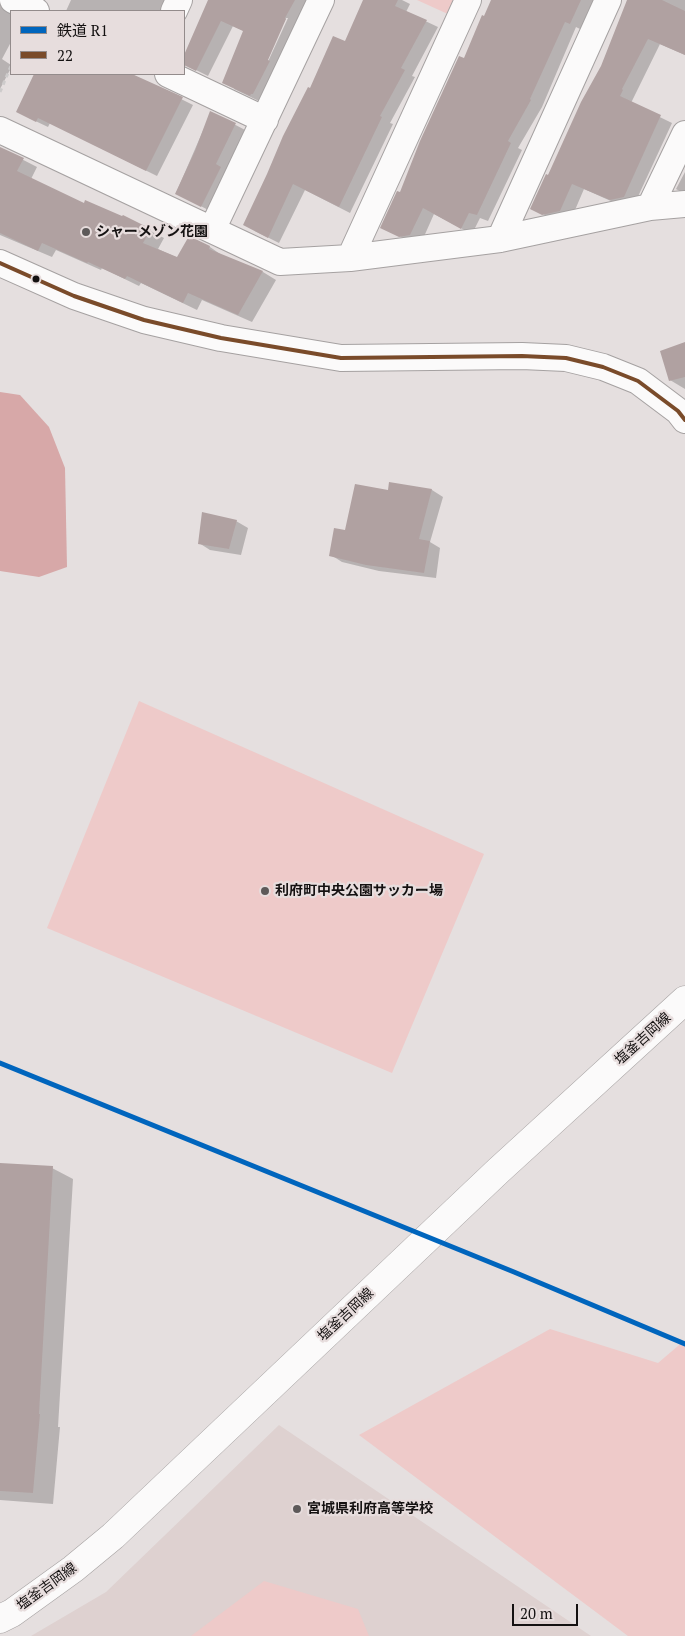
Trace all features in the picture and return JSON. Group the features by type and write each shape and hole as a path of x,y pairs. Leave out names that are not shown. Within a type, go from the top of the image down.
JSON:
{"main road":[{"name":"塩釜吉岡線","path":"0,1619 73,1570 113,1536 498,1171 685,1000"}],"street":[{"path":"13,0 34,10"},
{"path":"212,230 321,0"},
{"path":"350,258 468,0"},
{"path":"500,239 608,0"},
{"path":"170,75 265,120"},
{"path":"0,130 280,262 350,258 500,239 650,207 685,204"},
{"path":"650,207 685,134"},
{"path":"0,262 74,296 144,320 230,340 341,358 522,356 566,358 603,367 638,381 678,410 685,420"}],"path":[{"path":"0,92 10,68"}],"shaded area":[{"path":"417,0 456,0 450,15"},
{"path":"0,392 20,395 49,427 65,468 67,567 39,577 0,571"},
{"name":"利府町中央公園サッカー場","path":"139,701 484,854 392,1073 47,928"},
{"path":"550,1329 658,1363 685,1340 685,1636 628,1636 359,1435"},
{"name":"宮城県利府高等学校","path":"279,1425 591,1636 31,1636 106,1592"},
{"path":"264,1581 358,1609 369,1636 191,1636"}],"building":[{"path":"208,0 295,0 285,18 268,60 270,61 253,94 250,96 222,83 243,31 221,21 196,71 185,66 185,53"},
{"path":"363,0 398,0 395,6 427,20 401,68 405,70 380,116 382,117 339,207 293,184 268,238 243,225 283,136 308,87 310,88 333,36 345,41"},
{"path":"491,0 581,0 570,24 565,22 531,100 508,141 511,143 477,215 469,213 461,229 423,208 410,235 399,237 380,228 397,191 400,192 420,141 459,56 464,58 482,15 484,16"},
{"path":"627,0 662,0 685,11 685,55 648,39 622,89 620,96 661,115 624,197 610,200 572,184 560,211 542,215 530,209 546,174 548,175 581,102 601,66"},
{"path":"34,75 134,75 183,97 146,171 38,118 36,122 16,112"},
{"path":"210,111 236,123 216,164 221,167 201,207 175,194 195,151"},
{"path":"0,147 24,158 17,171 84,203 85,200 123,215 151,229 143,243 177,257 189,236 210,246 209,249 263,271 238,315 188,293 183,303 127,276 125,279 42,243 38,251 0,233"},
{"path":"685,342 685,377 669,381 660,351"},
{"path":"389,482 432,489 419,539 430,541 424,573 366,565 329,556 334,528 345,530 355,484 388,490"},
{"path":"202,512 237,520 229,549 198,544"},
{"path":"0,1163 53,1166 40,1414 33,1493 0,1491"}],"rail line":[{"name":"R1","path":"0,1063 514,1272 685,1344"}],"transit line":[{"name":"22","path":"0,263 74,296 144,320 221,338 341,358 522,356 566,358 603,367 638,381 678,411 685,420"}],"place":[{"name":"シャーメゾン花園","path":"86,232"},
{"name":"利府町中央公園サッカー場","path":"265,891"},
{"name":"宮城県利府高等学校","path":"297,1509"}]}
